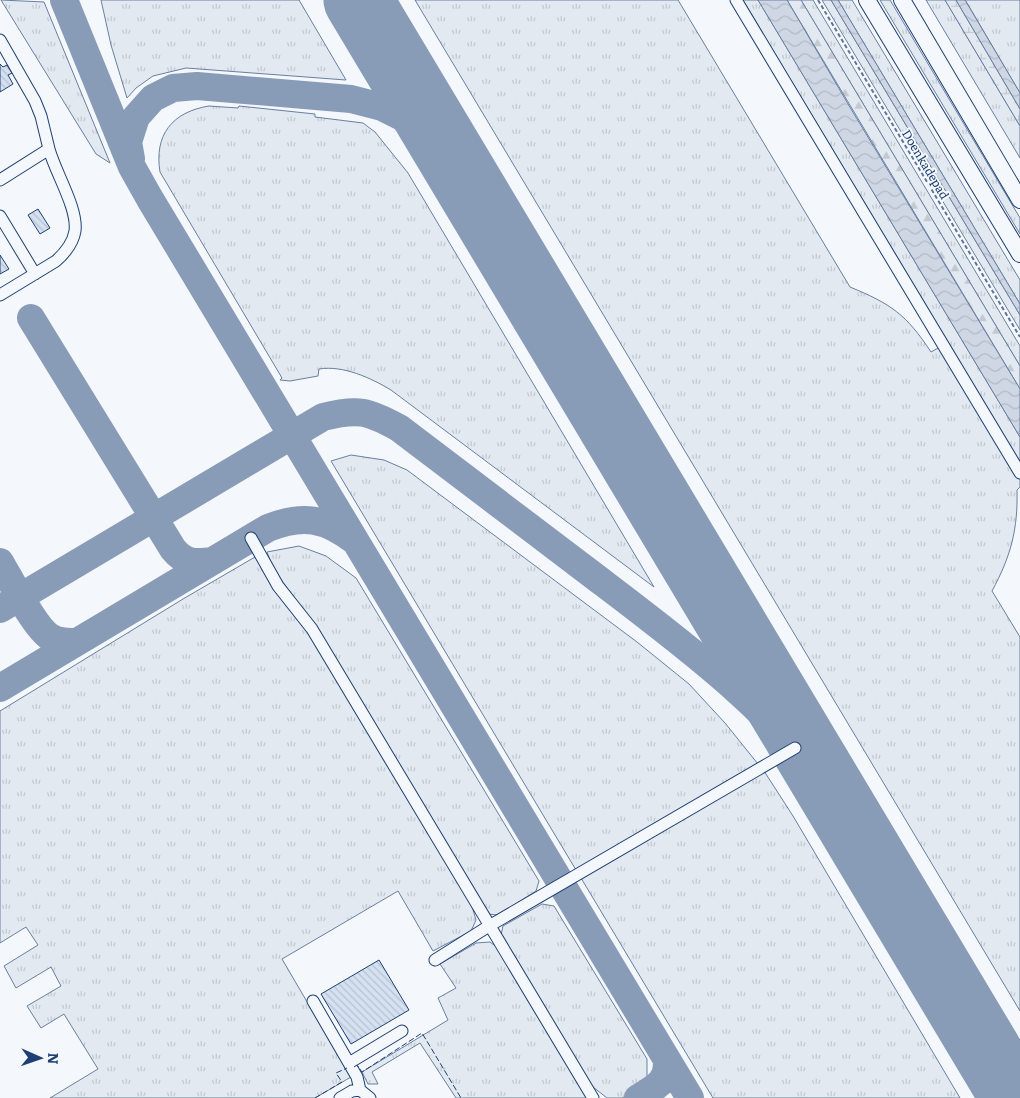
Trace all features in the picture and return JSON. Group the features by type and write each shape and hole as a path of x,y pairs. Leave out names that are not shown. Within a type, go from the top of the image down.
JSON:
{"highway":[{"path":"867,0 1020,254"},
{"path":"902,0 1020,200"},
{"path":"909,0 920,30"}],"street":[{"path":"736,0 1020,473"},
{"path":"0,40 35,101 41,116 49,149 71,210 75,232 64,254 0,295"},
{"path":"0,180 49,149"},
{"path":"0,216 35,274"},
{"path":"251,538 278,586 312,630 592,1098"},
{"path":"435,960 489,926 795,748"},
{"path":"313,1001 357,1077 360,1090 370,1098"},
{"path":"349,1063 402,1031"},
{"path":"340,1098 352,1091 360,1090"}],"path":[{"name":"Doenkadepad","path":"818,0 1020,338"}],"green space":[{"path":"1,0 44,2 110,163 96,154"},
{"path":"101,0 299,0 346,80 186,68 153,76 136,88 127,98 111,45"},
{"path":"415,0 678,0 850,287 887,305 905,319 931,352 942,346 1020,477 1020,487 1017,490 1015,530 1009,554 992,591 1020,637 1020,1011"},
{"path":"743,0 758,0 1020,437 1020,462"},
{"path":"787,0 801,0 1020,366 1020,389"},
{"path":"801,0 813,0 1020,346 1020,366"},
{"path":"822,0 831,0 1020,315 1020,330"},
{"path":"838,0 852,0 1020,280 1020,304"},
{"path":"880,0 890,0 1020,218 1020,234"},
{"path":"926,0 945,0 1020,126 1020,158"},
{"path":"945,0 956,0 1020,109 1020,126"},
{"path":"965,0 1020,0 1020,93 967,3"},
{"path":"209,106 238,108 239,106 315,114 315,117 363,123 375,132 408,173 654,587 383,385 356,373 328,368 319,369 318,376 290,381 280,380 282,378 160,172 160,147 168,127 185,114"},
{"path":"351,455 384,460 407,470 637,642 689,684 725,723 758,764 576,870 331,461"},
{"path":"299,546 326,556 356,578 539,881 536,891 498,915 487,914 310,619 274,570 267,552"},
{"path":"255,557 274,587 291,605 471,903 476,920 471,931 433,951 398,891 282,959 351,1077 315,1098 50,1098 98,1069 64,1014 41,1028 27,1006 61,986 51,967 16,988 4,966 38,945 26,927 0,943 0,711"},
{"path":"764,771 793,816 960,1098 713,1098 581,878"},
{"path":"542,904 554,906 647,1059 647,1076 642,1085 622,1098 607,1098 588,1083 501,935 503,926"},
{"path":"490,942 498,948 587,1098 456,1098 420,1043 372,1072 378,1084 368,1084 362,1072 448,1020 438,998 456,988 440,964 476,943"}],"water":[{"path":"758,0 787,0 1020,389 1020,437"},
{"path":"831,0 838,0 1020,304 1020,315"},
{"path":"956,0 965,0 1020,93 1020,109"}],"building":[{"path":"0,64 3,67 7,65 12,73 8,75 13,84 0,92"},
{"path":"38,209 50,228 40,234 28,215"},
{"path":"0,255 9,269 0,274"},
{"path":"379,960 409,1010 351,1044 321,994"}],"taxiway":[{"path":"64,0 132,167 150,199 690,1098"},
{"path":"131,159 128,142 136,117 153,98 173,88 197,86 351,99 382,107 410,121 439,145 465,179"},
{"path":"31,318 173,549 186,560 213,561"},
{"path":"0,609 323,417 354,412 371,415 399,428 696,655 757,709 786,738 838,802"},
{"path":"0,688 268,528 292,521 313,521 334,527 355,541"},
{"path":"0,562 30,614 44,632 57,640 77,642"},
{"path":"638,1098 656,1087 664,1078 667,1066 666,1058"}],"runway":[{"path":"358,0 1015,1098"}],"fence":[{"path":"354,1067 357,1065 362,1072 422,1033 461,1098"},
{"path":"315,1098 342,1082 336,1073 347,1068"}]}
